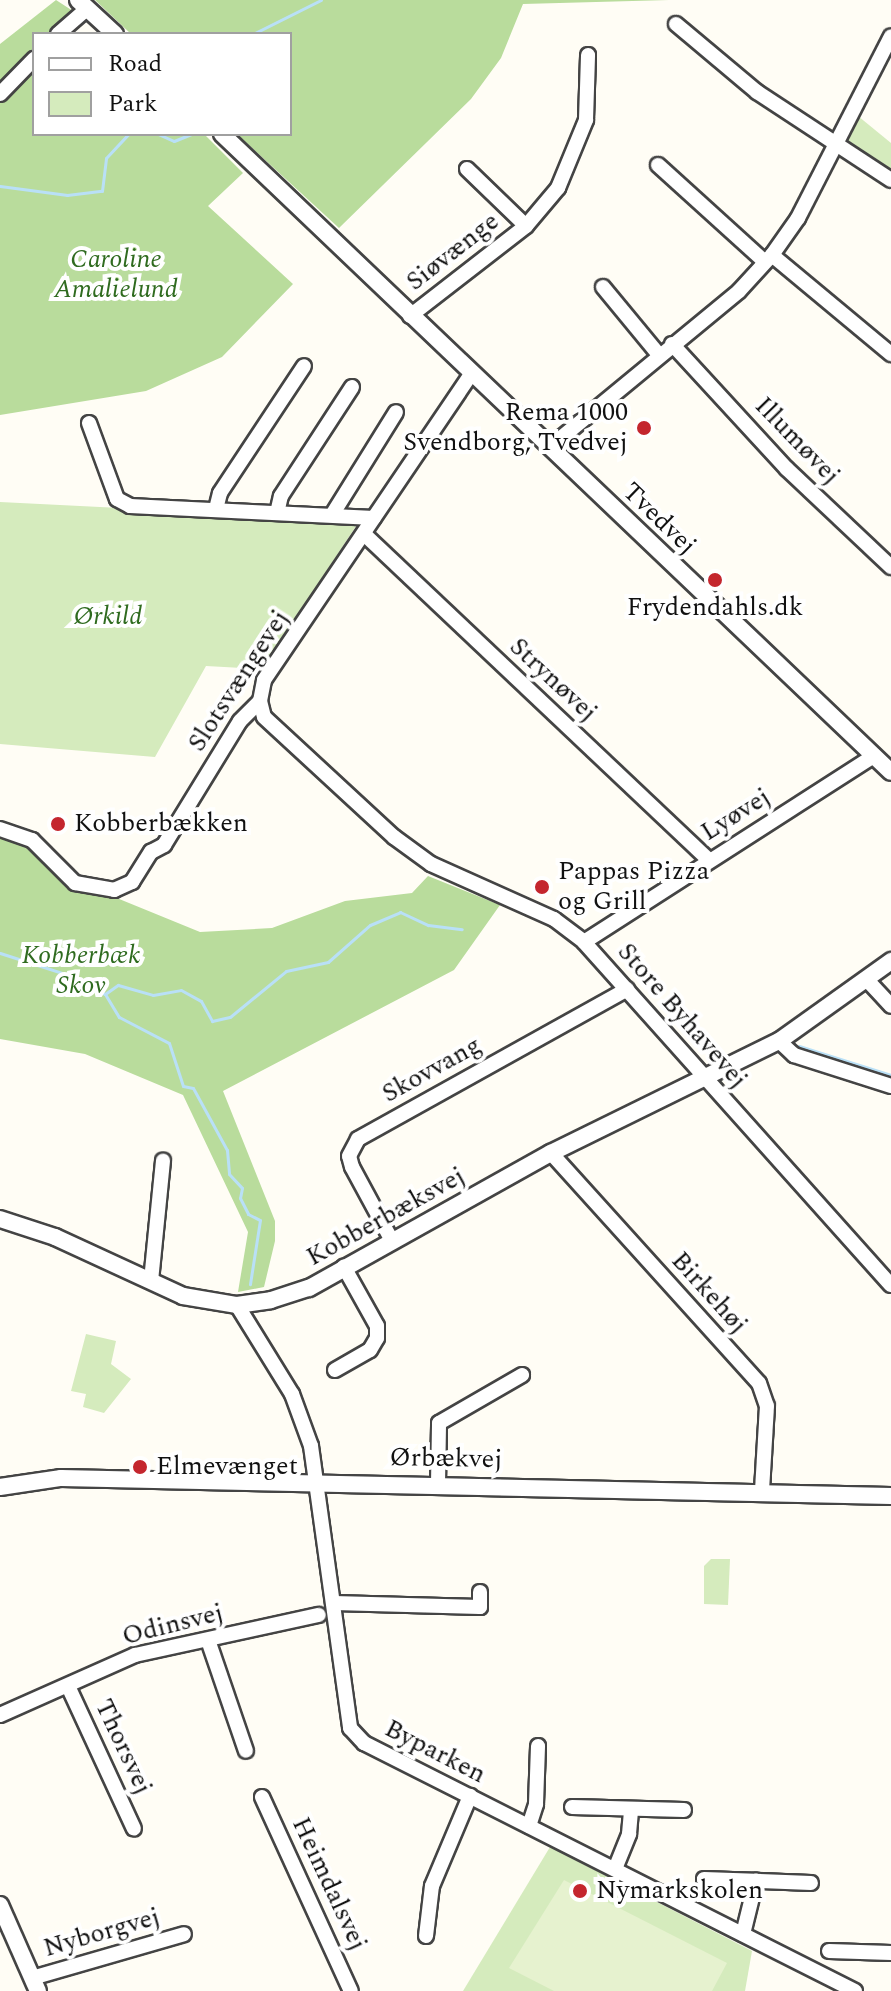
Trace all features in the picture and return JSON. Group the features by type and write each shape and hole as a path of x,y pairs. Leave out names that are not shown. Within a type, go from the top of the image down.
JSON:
{"street":[{"path":"60,32 83,4 113,32"},
{"path":"676,24 757,92 891,180"},
{"path":"550,447 739,291 769,259 886,53 891,36"},
{"name":"Siøvænge","path":"410,316 526,226 558,188 575,157 586,120 588,55"},
{"path":"0,94 32,61"},
{"name":"Tvedvej","path":"224,136 891,772"},
{"path":"658,165 769,259 891,354"},
{"name":"Siøvænge","path":"467,169 526,226"},
{"path":"603,287 659,355"},
{"name":"Illumøvej","path":"672,344 787,469 891,567"},
{"path":"216,509 220,493 304,366"},
{"name":"Slotsvængevej","path":"0,829 32,840 75,883 114,890 132,882 151,852 164,845 240,721 260,701 264,680 471,374"},
{"path":"277,513 281,496 352,387"},
{"path":"332,515 396,412"},
{"path":"89,423 117,499 130,506 374,518"},
{"name":"Strynøvej","path":"364,534 709,860"},
{"name":"Store Byhavevej","path":"260,701 264,717 394,837 431,864 554,919 584,942 891,1285"},
{"name":"Lyøvej","path":"584,942 874,756"},
{"name":"Kobberbæksvej","path":"0,1219 183,1296 237,1305 309,1288 391,1239 551,1153 779,1041 868,981 891,961"},
{"path":"868,981 891,1006"},
{"name":"Skovvang","path":"391,1239 352,1167 349,1156 358,1139 627,989"},
{"path":"779,1041 794,1055 891,1086"},
{"name":"Birkehøj","path":"551,1153 759,1383 767,1406 762,1491"},
{"path":"151,1281 163,1161"},
{"path":"335,1370 370,1350 377,1338 377,1326 344,1267"},
{"name":"Byparken","path":"237,1305 298,1408 315,1481 350,1728 364,1743 855,1991"},
{"path":"438,1483 439,1423 522,1375"},
{"name":"Ørbækvej","path":"0,1487 61,1478 438,1483 891,1496"},
{"path":"334,1603 480,1607 480,1592"},
{"name":"Odinsvej","path":"0,1715 135,1655 319,1615"},
{"path":"208,1640 246,1751"},
{"name":"Thorsvej","path":"68,1686 134,1829"},
{"path":"529,1826 536,1804 538,1746"},
{"path":"426,1936 432,1886 470,1796"},
{"name":"Heimdalsvej","path":"262,1797 351,1991"},
{"path":"572,1807 684,1810"},
{"path":"615,1869 626,1848 631,1809"},
{"path":"704,1879 811,1883"},
{"path":"743,1934 756,1881"},
{"name":"Nyborgvej","path":"0,1905 35,1985 184,1934"},
{"path":"829,1951 891,1953"}],"green space":[{"path":"56,0 76,13 57,32 32,32 32,57 0,89 0,44"},
{"path":"95,0 669,0 523,4 501,58 471,99 339,228 239,136 292,136 292,32 129,32"},
{"name":"Caroline Amalielund","path":"32,66 32,136 206,136 243,173 208,206 293,284 222,357 146,391 0,415 0,99"},
{"path":"858,116 891,143 891,170 846,142"},
{"name":"Ørkild","path":"0,502 360,520 262,669 206,666 155,757 0,744"},
{"name":"Kobberbæk Skov","path":"0,828 33,832 80,883 200,932 272,928 345,901 412,893 428,876 500,905 454,970 223,1091 275,1221 275,1241 264,1287 238,1292 248,1232 183,1095 85,1054 0,1039"},
{"path":"86,1334 116,1341 111,1364 131,1379 104,1413 83,1407 86,1394 71,1391"},
{"path":"711,1559 730,1559 728,1605 704,1604 704,1566"},
{"name":"Nymarkskolen","path":"550,1847 752,1951 745,1991 463,1991"},
{"path":"564,1880 727,1963 712,1991 554,1991 509,1968"}],"waterway":[{"path":"257,32 321,0"},
{"path":"0,186 67,195 102,191 106,158 126,136"},
{"path":"163,136 174,141 186,136"},
{"path":"105,994 118,985 153,995 181,990 201,1001 212,1021 230,1017 286,971 328,962 370,925 400,912 428,925 462,929"},
{"path":"0,953 78,978 105,994"},
{"path":"105,994 119,1017 169,1043 183,1086 193,1088 227,1150 229,1174 242,1188 240,1198 248,1214 260,1220 250,1284"},
{"path":"799,1046 891,1075"}],"place":[{"name":"Rema 1000 Svendborg, Tvedvej","path":"644,428"},
{"name":"Frydendahls.dk","path":"715,580"},
{"name":"Kobberbækken","path":"58,824"},
{"name":"Pappas Pizza og Grill","path":"542,887"},
{"name":"Elmevænget","path":"140,1467"},
{"name":"Nymarkskolen","path":"580,1891"}]}
